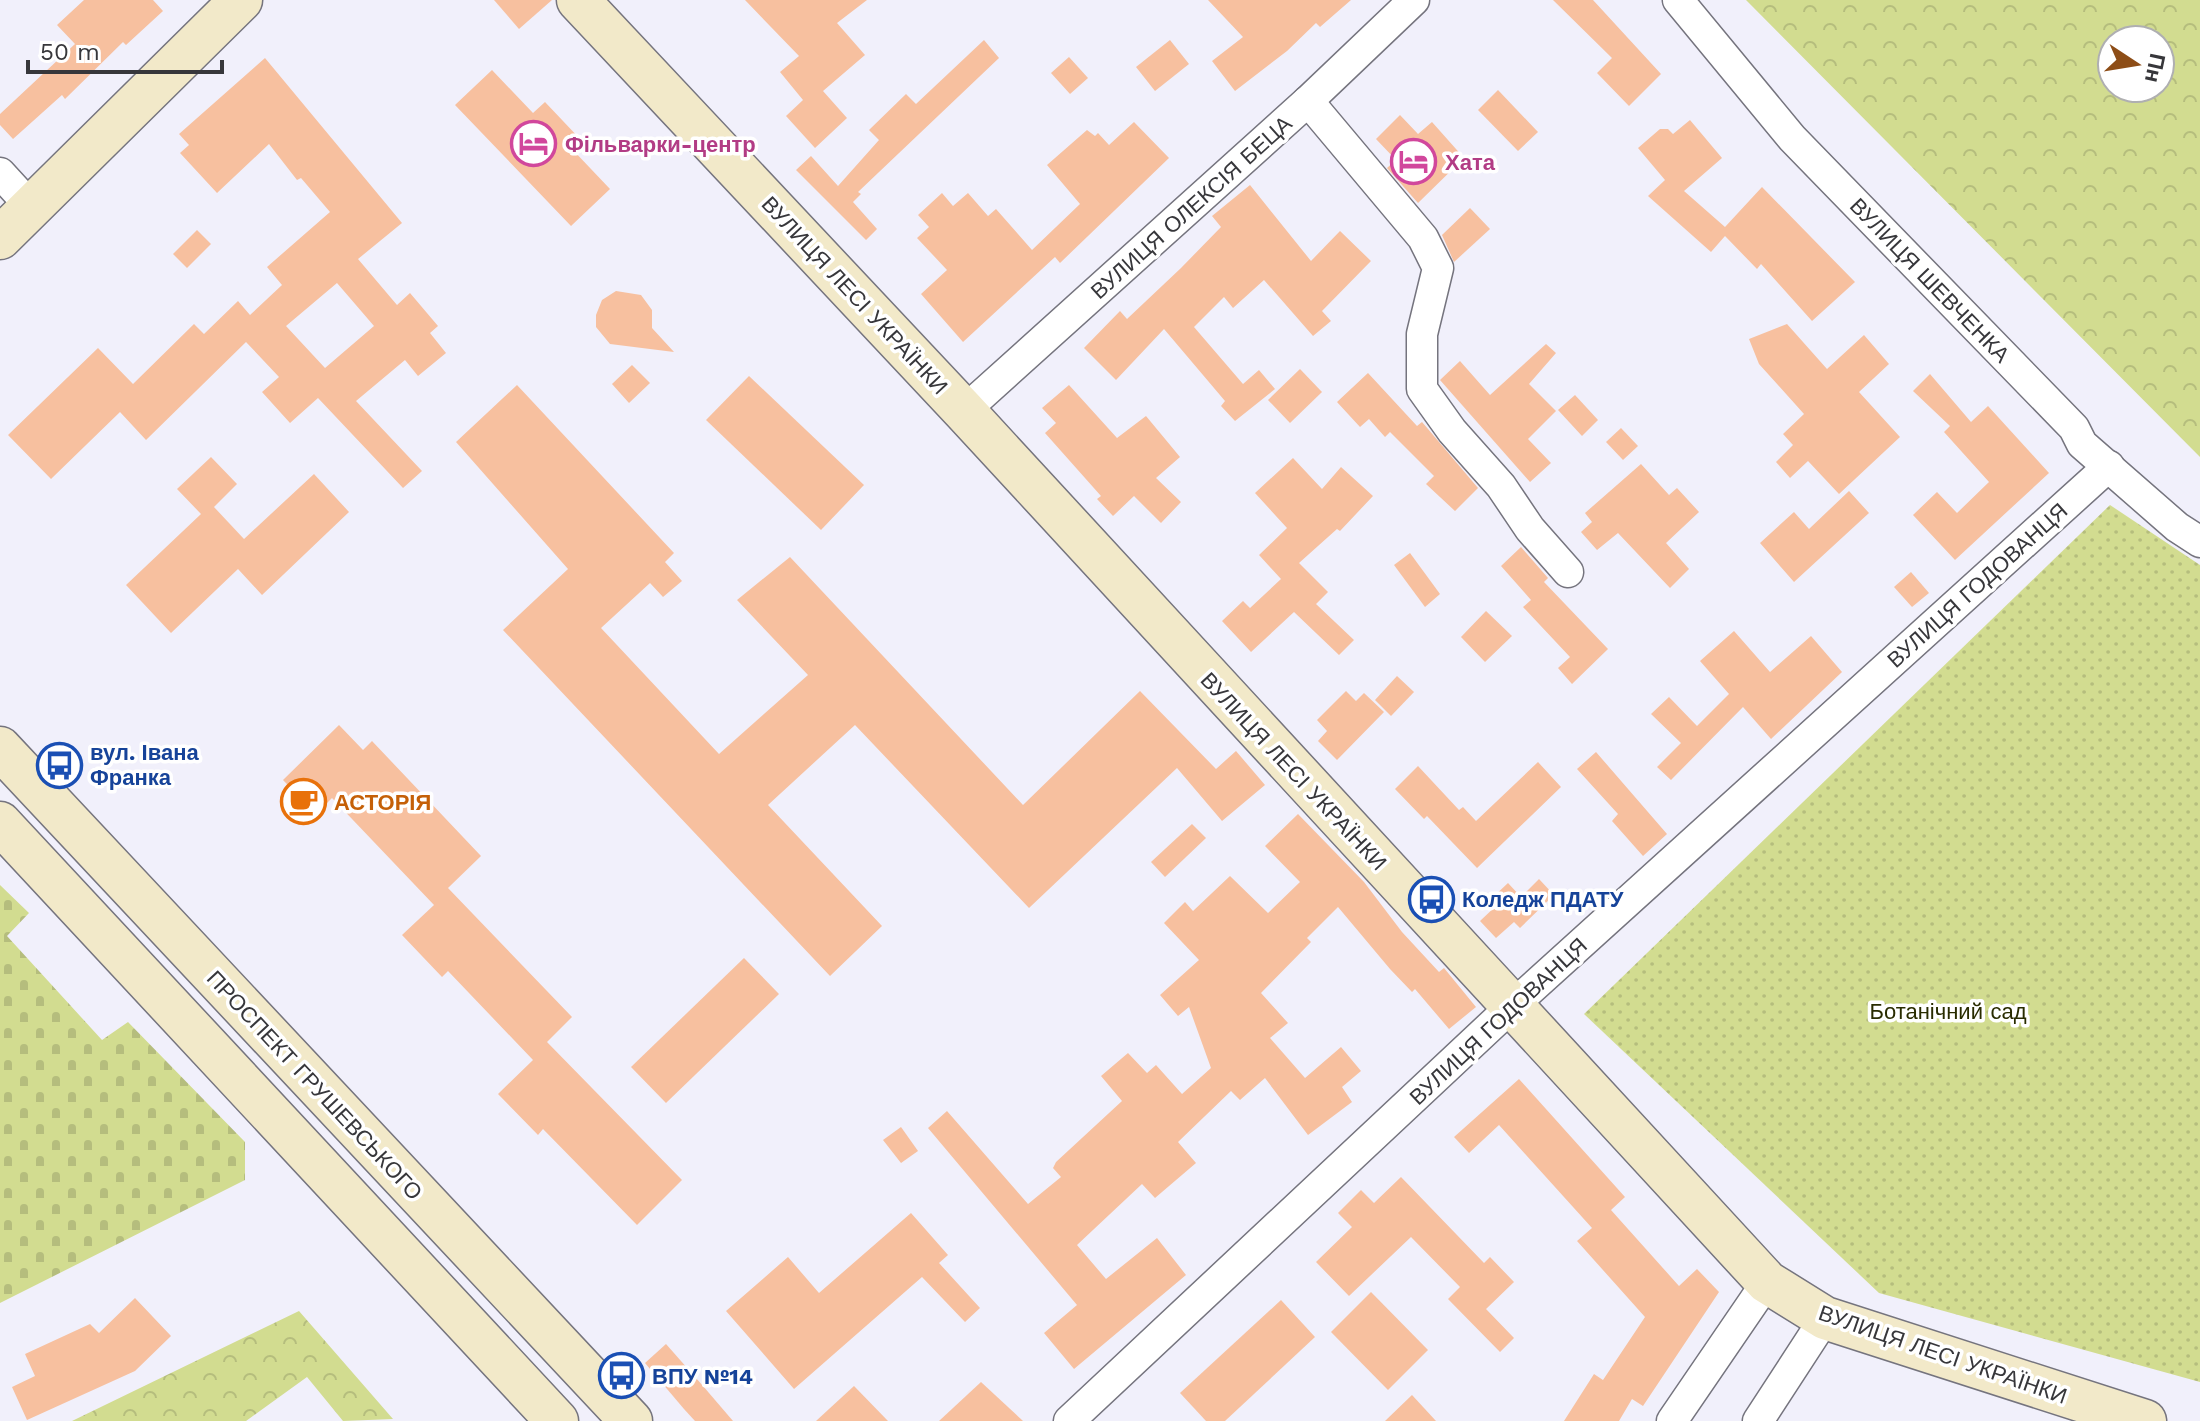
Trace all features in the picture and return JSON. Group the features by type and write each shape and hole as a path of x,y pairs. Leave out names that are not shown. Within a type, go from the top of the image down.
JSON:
{"street":[{"path":"0,238 33,209 241,0"},
{"name":"ВУЛИЦЯ ЛЕСІ УКРАЇНКИ","path":"578,0 964,411 1767,1282 1825,1318 2145,1421"},
{"name":"ВУЛИЦЯ ОЛЕКСІЯ БЕЦА","path":"964,411 1308,101 1414,0"},
{"name":"ВУЛИЦЯ ШЕВЧЕНКА","path":"1678,0 1792,138 2074,428 2082,444 2177,527 2200,542"},
{"path":"1308,101 1423,238 1438,268 1422,334 1422,389 1452,431 1501,486 1530,529 1568,572"},
{"path":"0,173 33,209"},
{"name":"ВУЛИЦЯ ГОДОВАНЦЯ","path":"1069,1421 1511,1007 2109,466"},
{"name":"ПРОСПЕКТ ГРУШЕВСЬКОГО","path":"0,748 631,1421"},
{"path":"0,823 557,1421"},
{"path":"1672,1421 1767,1282"},
{"path":"1758,1421 1825,1318"}],"green space":[{"path":"1746,0 2200,0 2200,457"},
{"name":"Ботанічний сад","path":"2110,505 2200,565 2200,1382 1879,1293 1584,1014"},
{"path":"0,885 29,913 7,936 102,1040 128,1022 245,1142 245,1180 0,1303"},
{"path":"299,1311 393,1419 343,1421 307,1377 246,1421 72,1421"}],"building":[{"path":"84,0 153,0 163,11 126,45 123,42 65,99 62,95 13,139 0,125 0,114 75,44 57,25"},
{"path":"494,0 552,0 519,29"},
{"path":"745,0 867,0 837,23 865,55 823,91 847,118 815,148 786,116 803,100 780,72 799,56"},
{"path":"1208,0 1351,0 1320,27 1316,23 1287,51 1235,91 1212,61 1243,37"},
{"path":"1553,0 1593,0 1661,74 1629,106 1597,73 1612,58"},
{"path":"984,40 999,58 858,192 861,194 853,202 877,229 866,240 796,170 811,156 838,186 879,140 869,130 906,94 916,104"},
{"path":"1170,40 1189,64 1155,91 1136,67"},
{"path":"1069,57 1088,78 1070,94 1051,73"},
{"path":"265,58 402,223 358,259 397,305 410,293 438,326 430,333 446,353 418,376 405,360 356,401 422,471 403,488 318,398 290,423 262,392 279,377 246,342 146,440 120,412 51,479 8,435 98,348 133,384 194,324 204,334 238,301 250,315 282,285 267,267 330,212 301,178 297,180 269,144 217,193 180,153 189,145 179,134","holes":["337,283 374,326 325,368 286,326"]},
{"name":"Фільварки-центр","path":"492,70 533,113 545,102 581,140 572,149 610,189 571,226 455,105"},
{"path":"1498,90 1538,132 1518,151 1478,110"},
{"path":"1400,115 1418,134 1432,122 1464,158 1418,203 1387,168 1396,160 1376,139"},
{"path":"1690,120 1722,158 1684,191 1725,227 1762,187 1855,282 1812,321 1761,264 1757,269 1725,236 1711,252 1648,196 1665,180 1638,148 1660,129 1668,129 1673,134"},
{"path":"1134,122 1169,158 1060,263 1055,257 963,342 921,294 947,270 917,238 929,227 918,215 942,193 953,206 968,193 988,216 996,209 1032,250 1080,204 1047,165 1087,130 1095,136 1098,133 1109,145"},
{"path":"1250,185 1311,261 1340,231 1371,261 1322,311 1331,321 1313,336 1264,280 1233,308 1224,297 1194,327 1243,384 1259,370 1275,389 1235,421 1221,406 1225,401 1164,329 1116,380 1084,348 1120,311 1127,319 1181,268 1221,227 1212,216"},
{"path":"1470,208 1490,229 1454,262 1442,235"},
{"path":"197,230 211,244 187,268 173,254"},
{"path":"616,291 641,295 652,310 652,328 674,352 610,344 596,327 596,315 602,300"},
{"path":"1787,324 1827,369 1864,335 1889,364 1859,392 1900,437 1839,494 1808,461 1790,478 1776,462 1793,445 1783,434 1804,414 1759,364 1749,339"},
{"path":"1546,344 1556,353 1529,384 1556,411 1528,439 1551,463 1530,482 1440,380 1460,361 1490,395"},
{"path":"632,365 650,383 629,403 612,384"},
{"path":"1300,369 1322,392 1290,423 1268,400"},
{"path":"1368,373 1417,426 1422,422 1478,488 1455,511 1426,484 1434,476 1390,432 1385,437 1369,419 1360,427 1337,402"},
{"path":"1930,374 1971,422 1988,406 2049,473 1955,560 1913,515 1937,492 1957,513 1989,482 1944,432 1950,426 1913,391"},
{"path":"749,376 864,485 821,530 706,420"},
{"path":"517,385 674,553 665,562 682,581 663,597 650,583 601,628 719,754 808,675 737,600 790,557 1023,805 1140,691 1216,769 1236,751 1265,785 1222,821 1177,768 1029,908 855,725 768,805 882,926 830,976 503,630 568,569 456,442"},
{"path":"1069,385 1117,438 1146,416 1180,457 1156,478 1181,502 1161,523 1134,496 1113,516 1097,499 1101,496 1045,433 1056,423 1042,408"},
{"path":"1575,395 1598,420 1582,436 1558,410"},
{"path":"1621,428 1638,446 1623,460 1606,442"},
{"path":"211,457 237,484 214,507 244,539 314,474 349,512 262,595 238,569 171,633 126,585 201,514 177,489"},
{"path":"1293,458 1322,489 1341,467 1373,496 1340,531 1337,529 1299,563 1328,592 1316,604 1354,640 1339,655 1294,612 1251,652 1222,621 1243,601 1250,608 1281,579 1259,555 1287,528 1255,493"},
{"path":"1641,464 1669,495 1677,488 1699,512 1666,543 1689,569 1670,588 1618,533 1597,550 1581,532 1592,522 1585,513"},
{"path":"1849,491 1869,513 1794,582 1760,543 1794,512 1809,529"},
{"path":"1521,547 1548,578 1544,582 1608,649 1572,684 1558,668 1570,657 1523,607 1531,600 1501,566"},
{"path":"1410,553 1440,594 1425,607 1394,565"},
{"path":"1911,572 1929,593 1912,607 1894,587"},
{"path":"1486,611 1512,636 1485,662 1461,637"},
{"path":"1734,631 1770,672 1811,636 1842,672 1771,739 1743,707 1671,780 1657,767 1681,743 1651,714 1669,697 1697,726 1729,694 1700,661"},
{"path":"1397,676 1414,692 1391,716 1375,700"},
{"path":"1346,691 1356,701 1364,693 1384,712 1337,760 1318,741 1327,731 1317,720"},
{"path":"339,725 363,750 372,741 481,856 448,888 572,1017 547,1042 682,1180 637,1225 543,1129 538,1135 498,1094 533,1060 448,971 442,977 402,935 434,905 332,798 316,814 283,780"},
{"path":"1596,752 1667,834 1643,856 1612,821 1618,814 1577,769"},
{"path":"1538,762 1561,787 1477,868 1427,816 1424,819 1395,789 1418,766 1459,810 1463,807 1476,821"},
{"path":"1298,814 1364,882 1402,932 1439,972 1444,968 1476,1007 1449,1029 1415,989 1412,992 1390,969 1338,907 1307,938 1311,942 1261,993 1288,1023 1270,1038 1305,1078 1341,1047 1361,1071 1342,1087 1352,1102 1308,1135 1265,1078 1240,1100 1231,1091 1178,1142 1196,1163 1155,1198 1142,1184 1077,1245 1106,1279 1157,1238 1186,1275 1074,1369 1044,1333 1077,1305 928,1128 947,1111 1028,1204 1061,1177 1053,1168 1056,1162 1122,1101 1101,1076 1128,1053 1147,1073 1156,1065 1182,1094 1211,1068 1189,1007 1178,1016 1160,995 1199,960 1164,923 1185,902 1193,911 1230,876 1268,913 1300,882 1265,846"},
{"path":"1192,824 1206,838 1165,877 1151,862"},
{"path":"1539,879 1554,895 1520,928 1514,922 1496,938 1480,921 1498,904 1492,898 1508,883 1521,897"},
{"path":"744,958 779,994 666,1103 631,1067"},
{"path":"1519,1079 1625,1197 1611,1210 1679,1286 1697,1269 1719,1292 1643,1406 1632,1399 1619,1421 1564,1421 1594,1374 1603,1380 1645,1317 1577,1241 1592,1228 1499,1125 1469,1153 1454,1137"},
{"path":"901,1127 918,1151 901,1163 883,1140"},
{"path":"1401,1177 1484,1263 1490,1257 1514,1282 1486,1309 1514,1338 1500,1352 1448,1299 1460,1287 1411,1237 1349,1296 1316,1262 1352,1227 1338,1213 1361,1190 1374,1203"},
{"path":"911,1213 948,1255 939,1263 980,1308 965,1322 922,1277 794,1389 726,1311 788,1257 819,1293"},
{"path":"1371,1292 1428,1350 1388,1390 1331,1332"},
{"path":"135,1298 171,1336 135,1371 27,1420 12,1387 35,1376 25,1354 90,1324 99,1333"},
{"path":"1281,1300 1315,1337 1225,1421 1206,1421 1180,1393"},
{"path":"666,1344 733,1421 695,1421 684,1409 645,1363"},
{"path":"981,1382 1023,1421 939,1421"},
{"path":"854,1386 888,1421 816,1421"},
{"path":"1412,1395 1436,1421 1385,1421"}],"place":[{"name":"Фільварки-центр","path":"534,144"},
{"name":"Хата","path":"1414,162"},
{"name":"вул. Івана Франка","path":"59,765"},
{"name":"АСТОРІЯ","path":"303,802"},
{"name":"Коледж ПДАТУ","path":"1431,899"},
{"name":"ВПУ №14","path":"621,1376"}]}
